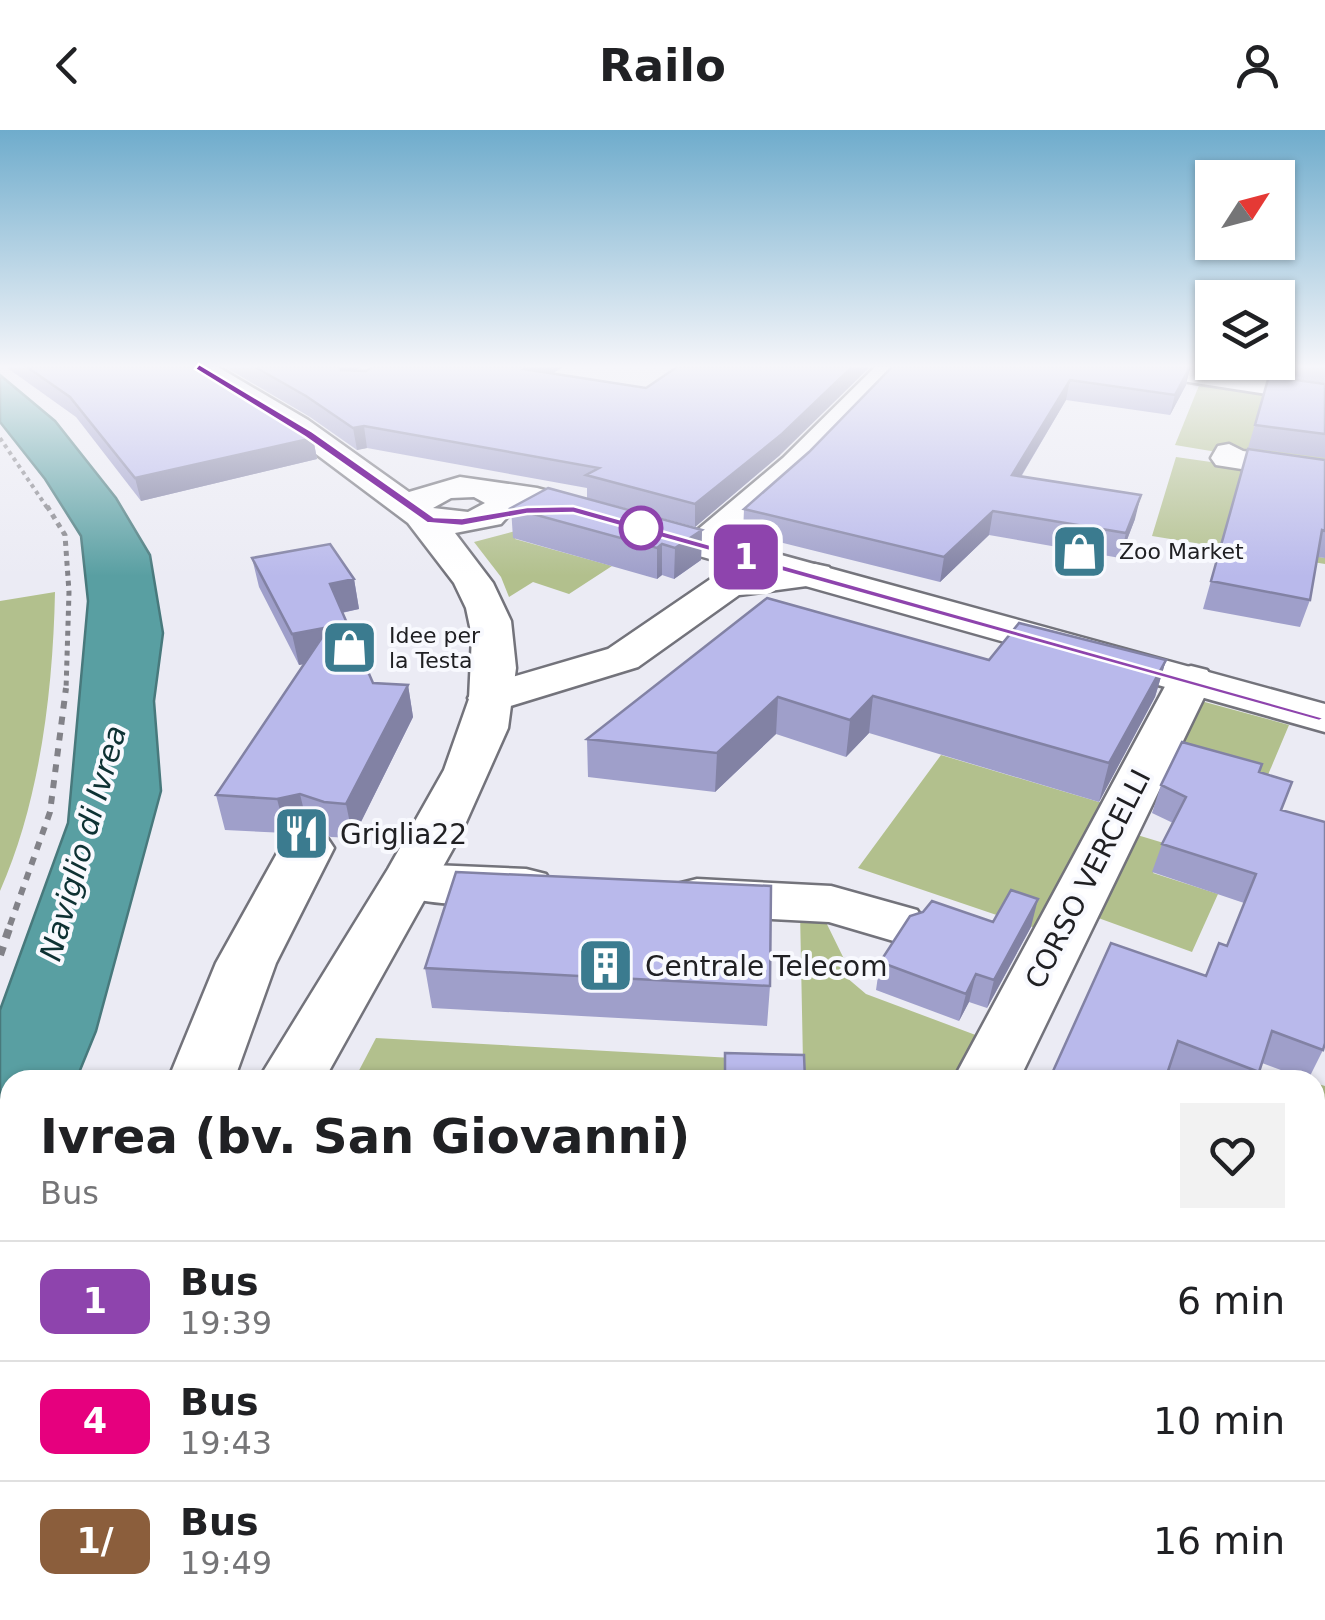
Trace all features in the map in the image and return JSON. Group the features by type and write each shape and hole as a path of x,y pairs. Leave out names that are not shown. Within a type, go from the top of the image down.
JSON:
{"main road":[{"path":"312,437 419,515 573,510 1325,718"},
{"path":"317,437 411,468 480,515"},
{"path":"702,545 822,437"},
{"path":"1229,453 1228,458 1325,472"},
{"path":"296,1070 456,797 485,728 494,659 488,611 471,576 480,515 458,488 433,492 415,504 419,515"},
{"path":"491,698 611,663 731,597 726,586 768,577 815,576"},
{"path":"611,663 656,677"},
{"name":"CORSO VERCELLI","path":"991,1070 1191,679"},
{"path":"205,1070 246,963 307,848"},
{"path":"409,882 584,890"},
{"path":"654,894 831,904 897,923"}],"path":[{"path":"0,438 65,536 70,592 67,684 50,812 0,955"}],"green space":[{"path":"1178,437 1279,437 1325,454 1325,470 1175,445"},
{"path":"1176,457 1301,475 1267,548 1325,558 1325,564 1152,536"},
{"path":"519,530 515,539 612,566 569,594 533,582 509,597 501,577 474,542"},
{"path":"55,592 42,744 25,820 0,891 0,601"},
{"path":"1190,698 1289,725 1265,782 1162,753"},
{"path":"941,755 1109,805 1044,931 858,868"},
{"path":"1124,831 1167,844 1153,873 1218,894 1192,952 1079,911"},
{"path":"800,911 821,912 845,961 846,977 866,994 989,1040 974,1070 359,1070 376,1038 803,1062"}],"water":[{"name":"Naviglio di Ivrea","path":"11,437 67,437 116,498 150,555 163,633 154,701 161,791 96,1031 80,1070 0,1070 0,1010 68,823 88,601 81,536 45,479"}],"building":[{"path":"102,437 313,438 135,478"},
{"path":"423,437 779,437 695,504 586,475 599,468"},
{"path":"824,437 1035,437 1012,475 1141,495 1126,533 993,511 944,557 744,509"},
{"path":"1248,449 1325,460 1325,531 1322,530 1310,600 1211,581"},
{"path":"548,488 702,530 675,548 662,544 657,548 511,508"},
{"path":"330,544 354,579 330,584 373,683 408,685 346,804 300,794 277,799 216,795 329,627 292,634 252,558"},
{"path":"767,598 989,660 1019,623 1166,660 1109,763 873,696 850,720 778,697 717,753 587,739"},
{"path":"1182,742 1262,764 1259,772 1292,782 1281,810 1325,822 1323,1050 1272,1031 1260,1070 1178,1041 1168,1070 1054,1070 1111,943 1206,976 1219,943 1227,946 1256,874 1162,844 1186,797 1161,785"},
{"path":"456,872 771,886 770,986 425,968"},
{"path":"1011,890 1038,899 994,980 976,974 966,994 880,962 910,916 923,912 932,901 993,922"},
{"path":"725,1053 804,1055 805,1070 725,1070"}],"bus line":[{"name":"1","path":"312,437 420,516 431,520 462,522 527,510 573,510 1325,718"}],"place":[{"name":"Zoo Market","path":"1080,551"},
{"name":"Idee per la Testa","path":"350,648"},
{"name":"Griglia22","path":"301,834"},
{"name":"Centrale Telecom","path":"606,966"}]}
